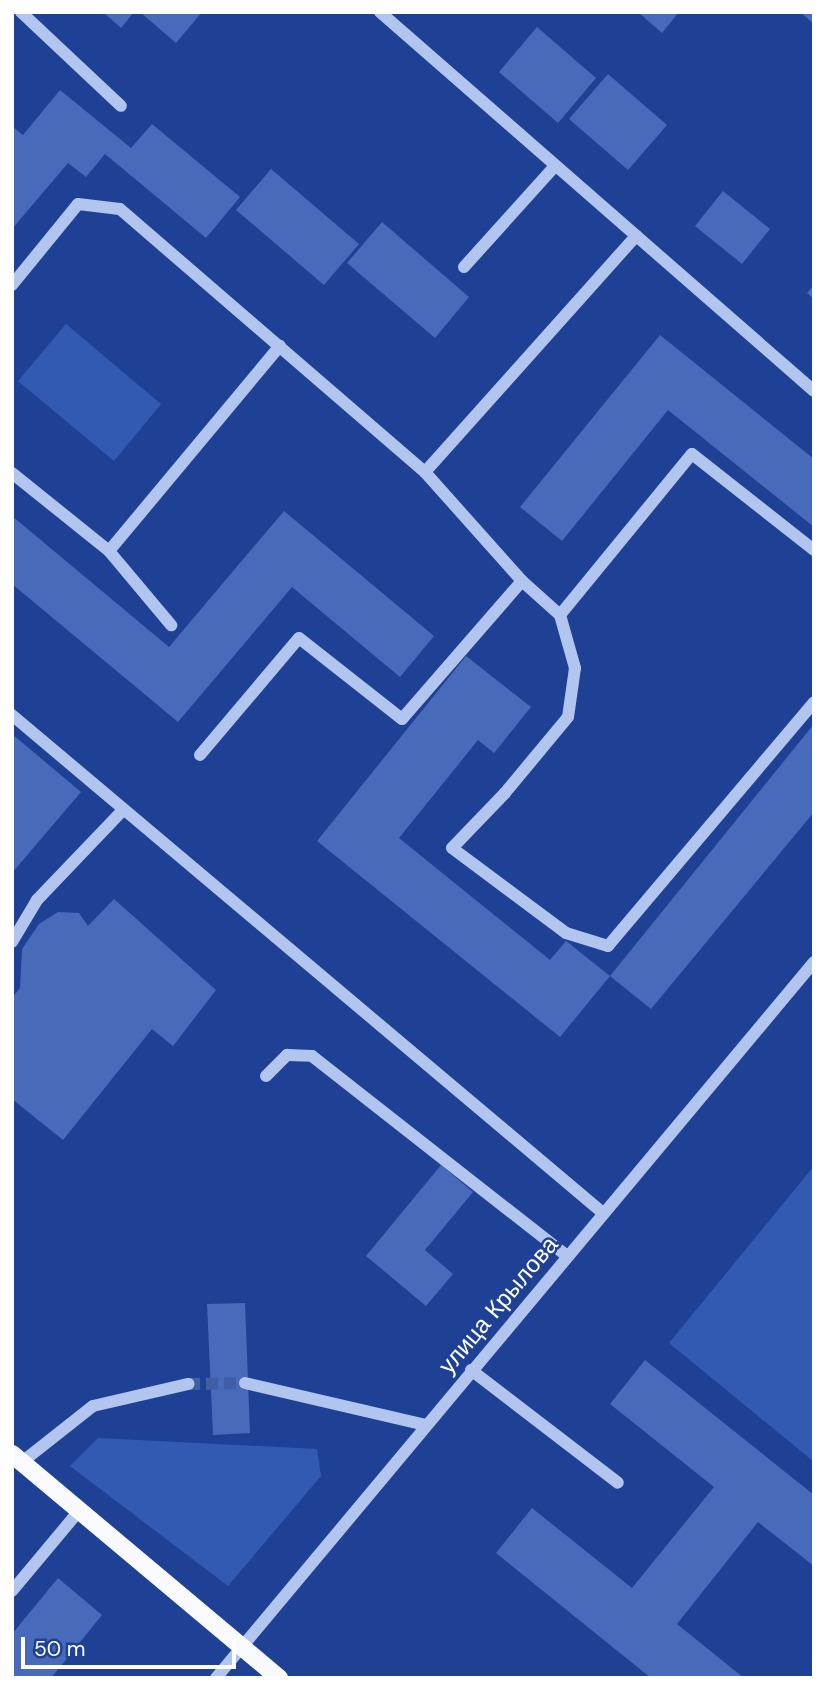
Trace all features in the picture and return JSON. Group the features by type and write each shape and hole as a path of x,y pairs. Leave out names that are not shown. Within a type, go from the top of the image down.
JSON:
{"main road":[{"path":"17,1458 279,1678"}],"street":[{"path":"21,12 121,106"},
{"path":"380,12 814,391"},
{"path":"464,267 555,166"},
{"path":"12,285 78,204 120,209 425,472 522,581 560,615 575,668 568,717 452,848 566,933 608,946 814,702"},
{"path":"425,472 636,236"},
{"path":"109,551 280,346"},
{"path":"560,615 692,454 814,550"},
{"path":"12,473 109,551 171,625"},
{"path":"200,755 299,638 402,719 522,581"},
{"path":"12,715 603,1213"},
{"path":"12,942 37,900 123,810"},
{"name":"улица Крылова","path":"216,1678 566,1255 814,962"},
{"path":"266,1076 286,1055 312,1056 566,1255"},
{"path":"471,1370 618,1483"},
{"path":"244,1383 425,1425"},
{"path":"17,1458 93,1406 188,1384"},
{"path":"12,1591 79,1511"}],"shaded area":[{"path":"66,324 161,404 114,461 18,381"},
{"path":"814,1166 814,1462 669,1343"},
{"path":"98,1438 317,1449 321,1476 228,1586 70,1466"}],"building":[{"path":"103,12 134,12 121,28"},
{"path":"140,12 202,12 176,43"},
{"path":"638,12 679,12 662,33"},
{"path":"800,12 814,12 814,24"},
{"path":"537,27 596,78 558,123 499,72"},
{"path":"608,74 667,125 628,170 569,119"},
{"path":"60,90 131,148 152,124 240,197 206,238 105,154 86,177 68,163 12,229 12,126 23,135"},
{"path":"271,169 359,244 324,285 236,210"},
{"path":"723,191 770,229 742,264 695,226"},
{"path":"382,222 469,297 435,338 347,263"},
{"path":"814,285 814,299 807,293"},
{"path":"660,335 814,459 814,527 668,410 562,541 520,507"},
{"path":"284,511 434,636 400,677 292,587 178,722 12,584 12,516 169,647"},
{"path":"466,656 531,707 494,753 478,740 399,838 550,960 566,941 610,976 560,1037 317,841"},
{"path":"814,724 814,812 651,1009 610,976"},
{"path":"12,734 81,792 12,873"},
{"path":"114,899 216,990 173,1046 152,1029 63,1140 12,1099 12,998 20,988 22,949 39,924 58,912 79,913 88,926"},
{"path":"441,1165 473,1192 425,1250 453,1274 426,1306 366,1256"},
{"path":"245,1303 250,1433 213,1435 207,1304"},
{"path":"645,1360 814,1495 814,1566 758,1522 677,1624 744,1678 651,1678 496,1553 532,1508 632,1588 714,1487 610,1404"},
{"path":"58,1578 102,1615 51,1678 12,1678 12,1634"}],"tunnel":[{"path":"188,1384 245,1383"}]}
